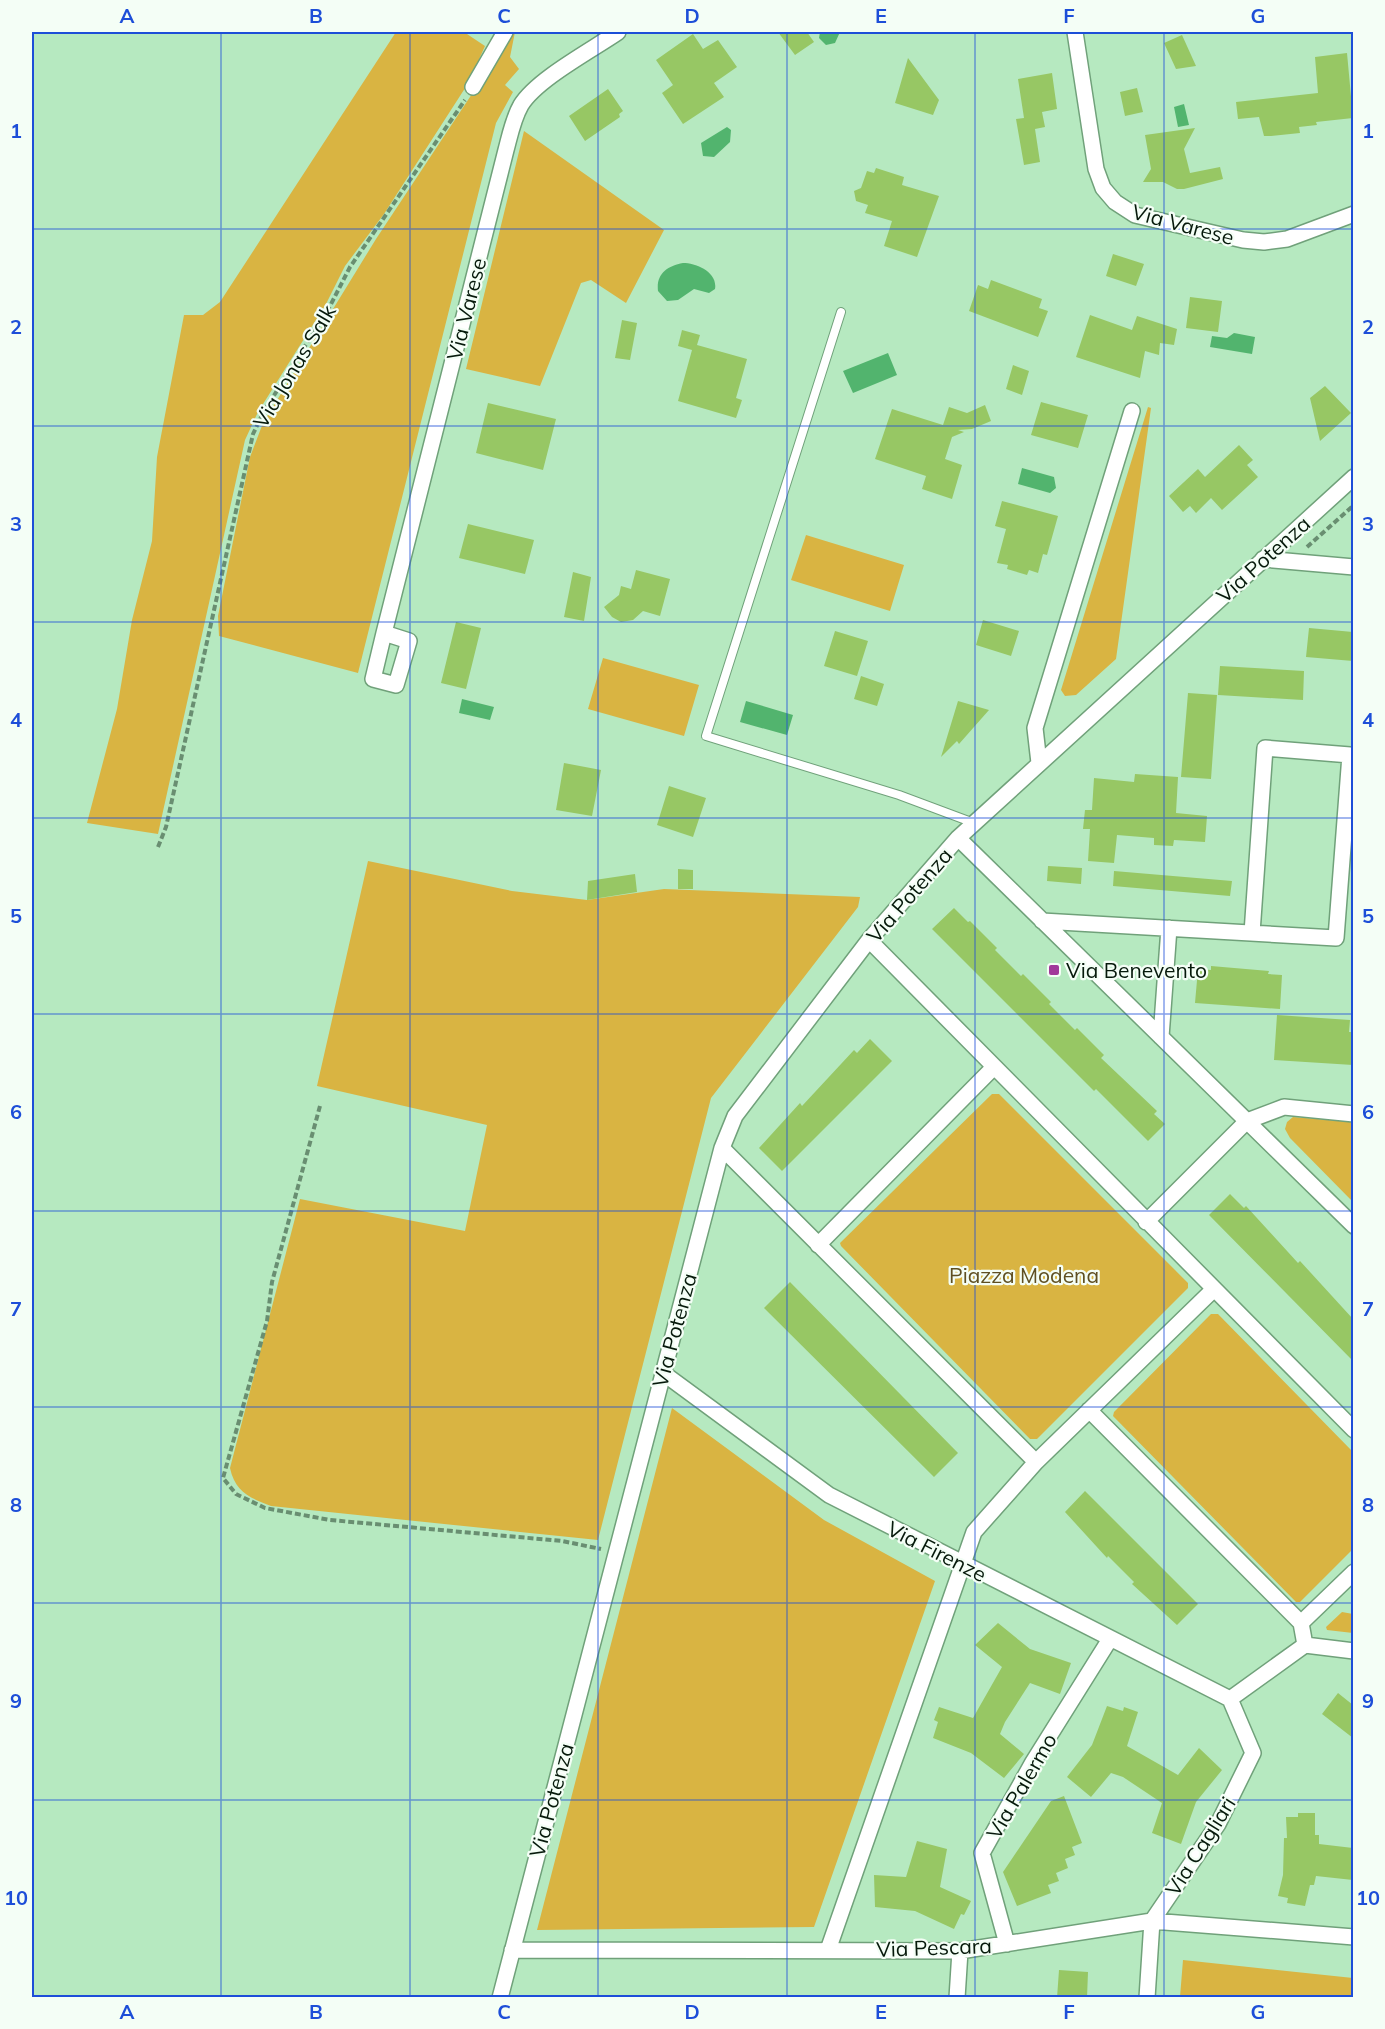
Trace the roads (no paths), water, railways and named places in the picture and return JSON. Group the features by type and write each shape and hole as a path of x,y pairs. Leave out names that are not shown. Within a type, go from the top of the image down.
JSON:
{"street":[{"path":"473,87 505,32"},
{"name":"Via Varese","path":"384,633 512,125 521,105 536,88 618,32"},
{"name":"Via Varese","path":"1076,32 1096,169 1103,188 1115,202 1135,215 1243,240 1264,242 1287,239 1353,214"},
{"path":"1039,763 1035,728 1132,411"},
{"name":"Via Potenza","path":"500,1998 722,1148 735,1116 869,940 958,838 1353,477"},
{"path":"1263,559 1353,567"},
{"path":"1042,921 1336,938 1350,755 1265,748 1252,933"},
{"path":"958,838 1353,1226"},
{"path":"1161,1037 1169,928"},
{"path":"869,940 1353,1430"},
{"path":"818,1245 994,1067"},
{"path":"1146,1222 1247,1122 1284,1107 1353,1114"},
{"path":"722,1148 1036,1462"},
{"path":"828,1950 974,1532 1036,1462 1213,1290"},
{"name":"Via Firenze","path":"663,1373 830,1495 1230,1699"},
{"path":"1089,1410 1301,1623 1305,1645"},
{"path":"1301,1623 1353,1572"},
{"name":"Via Palermo","path":"1006,1944 982,1853 1033,1762 1110,1639"},
{"path":"1230,1699 1305,1645 1353,1651"},
{"name":"Via Cagliari","path":"1152,1921 1218,1824 1252,1753 1230,1699"},
{"path":"1147,1998 1152,1921"},
{"name":"Via Pescara","path":"512,1950 960,1951 1152,1921 1353,1937"},
{"path":"957,1998 960,1951"}],"lane":[{"path":"841,312 706,736 899,795 974,823"}],"place":[{"name":"Via Benevento","path":"1054,970"}],"park label":[{"name":"Piazza Modena","path":"1024,1275"}]}
